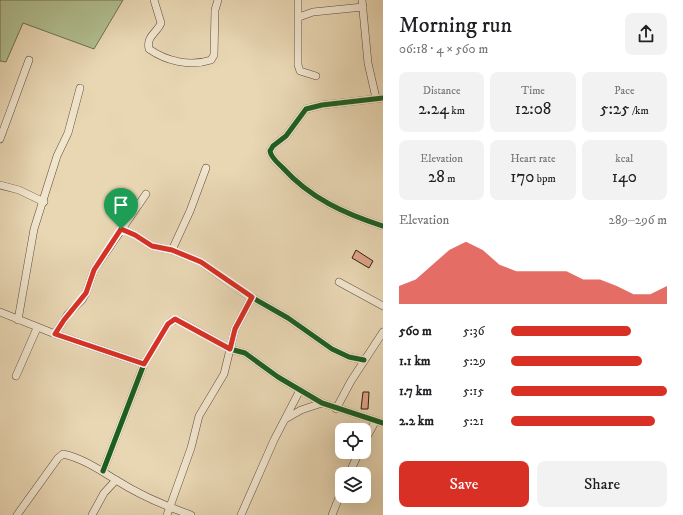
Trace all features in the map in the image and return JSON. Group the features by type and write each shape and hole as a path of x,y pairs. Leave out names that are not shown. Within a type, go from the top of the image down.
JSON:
{"street":[{"path":"154,0 161,23 147,44 149,49 164,57 186,63 205,62 211,60 214,54 215,10 218,0"},
{"path":"298,0 299,17 296,24 298,68 304,72 316,76"},
{"path":"299,17 313,12 362,4 366,29 368,63 380,98 322,105 306,110 290,132 273,146 270,151 273,158 292,178 324,203 383,226"},
{"path":"0,140 28,60"},
{"path":"18,320 34,228 44,202 57,156 68,133 80,88"},
{"path":"172,250 190,211 206,168"},
{"path":"0,185 19,190 44,202"},
{"path":"55,334 64,320 84,297 94,270 146,194"},
{"path":"121,229 135,235 152,246 172,250 201,262 252,297 288,318 332,348 349,357 364,360"},
{"path":"340,282 383,306"},
{"path":"169,512 191,448 199,416 224,374 235,329 252,297"},
{"path":"0,312 37,328 144,364"},
{"path":"103,471 144,364 168,324 173,320 180,321 230,349 245,353 322,403 375,422 383,423"},
{"path":"16,376 37,328"},
{"path":"336,409 364,360 383,332"},
{"path":"241,515 249,494 300,390"},
{"path":"285,419 301,410 322,403"},
{"path":"371,429 375,422"},
{"path":"17,515 61,455 67,455 103,471 169,512 191,515"},
{"path":"92,515 104,493 116,480"},
{"path":"332,515 337,503"}],"green space":[{"path":"0,0 123,0 94,49 23,23 6,62 0,61"}],"building":[{"path":"356,250 373,261 369,268 352,258"},
{"path":"363,392 369,392 368,409 361,409"}],"cycle path":[{"path":"383,98 322,105 306,109 286,136 273,146 270,151 275,160 293,179 316,196 355,216 383,226"},
{"path":"121,229 135,235 152,246 172,250 201,262 239,290 288,318 332,349 349,357 364,360"},
{"path":"103,471 144,364 168,324 173,320 180,321 230,349 245,353 278,377 322,403 383,423"}],"route":[{"path":"121,229 135,235 152,246 172,250 201,262 239,290 252,297 235,329 230,349 175,319 171,320 168,324 144,364 101,348 55,334 68,314 82,300 94,270 121,229"}]}
